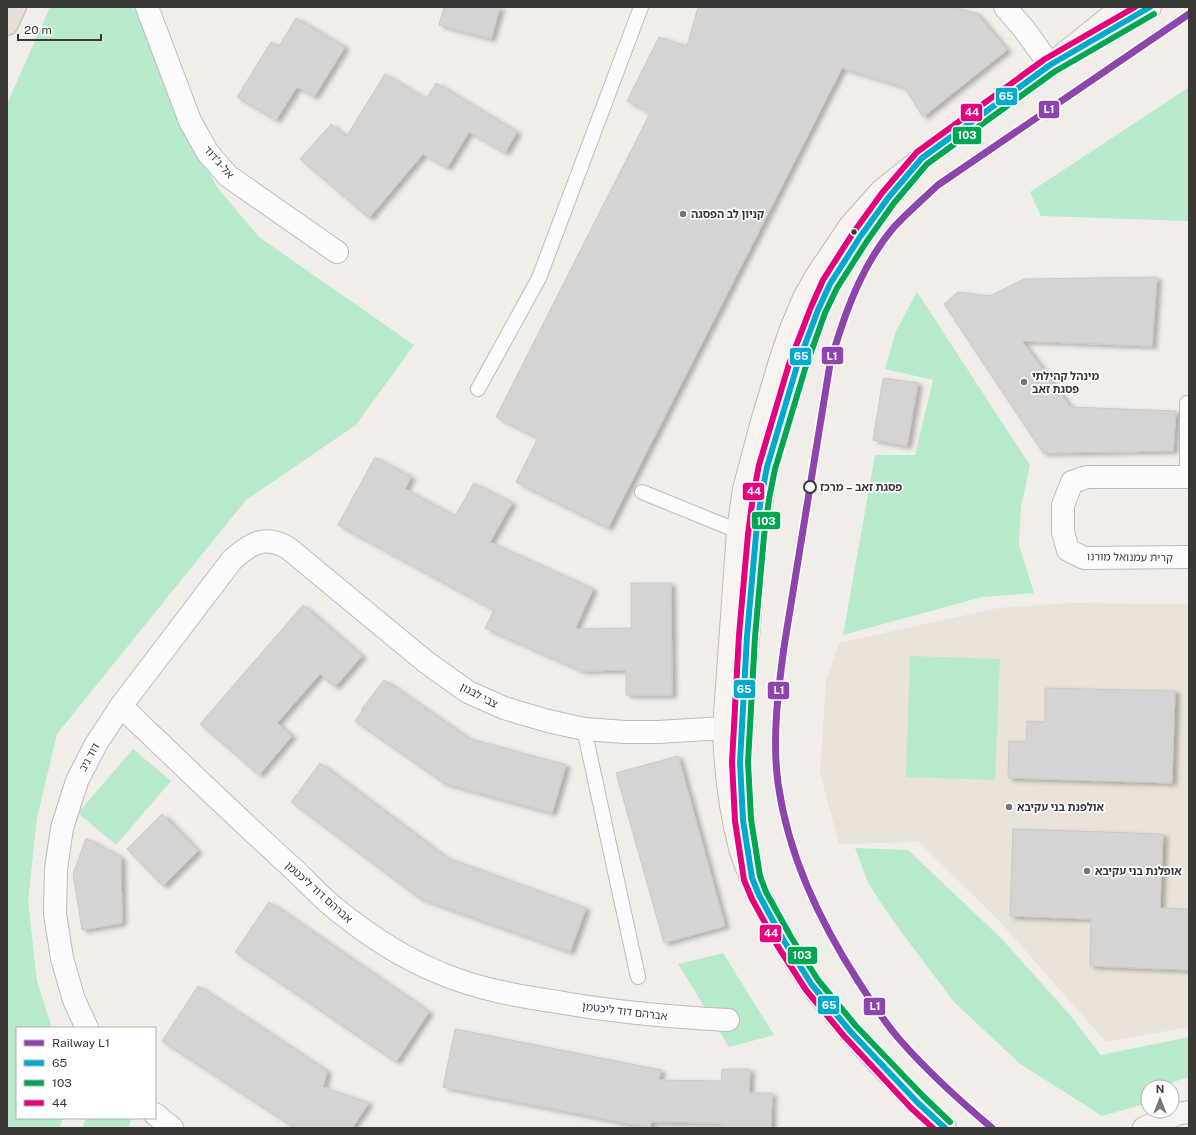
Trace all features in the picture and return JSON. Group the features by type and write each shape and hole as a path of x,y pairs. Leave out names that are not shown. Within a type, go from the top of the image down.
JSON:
{"highway":[{"path":"7,24 15,7"}],"street":[{"name":"אל-ג'דוד","path":"147,7 190,121 208,153 228,176 336,252"},
{"path":"1005,7 1024,29 1050,64"},
{"path":"945,1128 916,1102 850,1031 812,985 784,941 759,895 752,878 743,820 740,762 733,727 738,531 744,489 761,425 788,336 804,298 817,275 850,226 881,191 922,158 1050,64 1122,7"},
{"path":"1050,64 1150,7"},
{"path":"733,727 761,498 769,461 797,366 808,333 830,284 860,237 888,198 922,158"},
{"name":"קרית עמנואל מורנו","path":"1188,477 1087,477 1072,482 1063,505 1063,532 1068,550 1084,558 1189,558"},
{"name":"צבי לבנון","path":"264,541 278,542 288,548 426,662 468,692 504,708 548,721 584,729 625,732 658,732 733,727"},
{"name":"דוד ניב","path":"86,1027 74,1000 62,958 55,914 56,869 62,828 76,781 96,744 121,706 232,560 245,548 264,541"},
{"name":"אברהם דוד ליכטמן","path":"121,706 245,825 336,909 371,936 409,959 441,974 479,986 533,998 628,1013 676,1018 728,1020"},
{"path":"1144,1128 1176,1114 1189,1112"},
{"path":"156,1115 172,1128"},
{"path":"1177,1128 1189,1119"}],"lane":[{"path":"478,389 539,278 641,7"},
{"path":"1188,477 1187,403 1189,402"},
{"path":"642,492 738,531"},
{"path":"584,729 638,977"}],"shaded area":[{"name":"אולפנת בני עקיבא","path":"1070,603 1189,604 1189,1027 1106,1042 1001,923 919,842 839,844 820,773 826,681 839,643 998,608"}],"green space":[{"path":"50,7 133,7 142,19 175,107 217,187 259,237 414,345 356,425 246,500 57,734 37,818 28,901 37,981 52,1027 16,1027 16,1119 63,1119 59,1128 7,1128 7,104"},
{"path":"1189,87 1189,221 1041,216 1030,192"},
{"path":"917,292 1030,465 1021,507 1019,545 1034,593 982,597 843,635 875,455 915,455 933,380 885,369 896,331"},
{"path":"910,656 1000,659 995,780 906,777"},
{"path":"133,749 171,781 116,845 78,813"},
{"path":"855,848 908,850 1001,938 1070,1015 1101,1055 1189,1037 1189,1077 1180,1080 1140,1079 1140,1105 1102,1116 1019,1063 954,1002 896,925 869,885"},
{"path":"723,953 774,1035 729,1047 678,964"},
{"path":"86,1119 132,1119 128,1128 82,1128"}],"building":[{"path":"444,7 500,7 491,39 439,25"},
{"name":"קניון לב הפסגה","path":"698,7 952,7 976,13 1007,50 923,117 904,87 842,68 608,528 516,482 538,438 496,417 650,113 627,101 659,37 687,46"},
{"path":"296,18 345,47 314,97 297,87 276,120 237,97 271,42 279,46"},
{"path":"385,74 426,99 436,83 517,132 505,153 469,132 447,168 423,154 369,218 300,159 331,124 346,137"},
{"name":"מינהל קהילתי פסגת זאב","path":"1157,277 1152,346 1022,341 1070,407 1176,411 1173,451 1043,453 944,304 958,292 990,296 1024,279"},
{"path":"883,378 918,383 907,446 873,440"},
{"path":"375,457 411,477 405,489 455,516 474,483 512,503 490,542 593,589 575,629 631,628 631,583 671,583 672,695 626,695 626,670 582,671 485,628 494,610 338,525"},
{"path":"303,605 362,656 335,687 320,674 277,723 292,736 259,775 200,724"},
{"path":"384,680 468,738 566,765 552,813 444,783 355,721 362,711 361,710"},
{"path":"1045,688 1175,691 1172,783 1008,778 1009,741 1026,742 1027,721 1045,722"},
{"path":"678,756 725,926 664,943 616,773"},
{"path":"320,763 445,857 586,908 570,952 419,898 291,802"},
{"path":"162,814 198,851 163,886 127,849"},
{"name":"אופלנת בני עקיבא","path":"1013,829 1163,834 1160,908 1189,909 1189,970 1090,966 1091,919 1010,916"},
{"path":"86,838 121,857 122,923 82,930 73,874"},
{"path":"269,902 429,1012 396,1062 235,952"},
{"path":"198,986 327,1071 323,1087 369,1103 352,1128 295,1128 162,1041"},
{"path":"455,1029 661,1070 659,1080 721,1081 722,1069 750,1069 749,1093 772,1093 771,1128 721,1128 721,1123 651,1122 650,1128 443,1087"}],"rail line":[{"name":"L1","path":"992,1128 933,1075 894,1033 873,1004 844,958 818,911 797,861 783,810 776,766 776,715 784,647 830,364 841,327 863,275 882,242 905,216 938,185 1189,14"}],"transit line":[{"name":"44","path":"933,1128 911,1108 844,1036 806,990 777,945 752,899 744,880 735,821 732,762 739,635 753,496 759,465 789,364 811,307 823,280 853,233 882,193 917,152 1045,59 1135,7"},
{"name":"65","path":"945,1128 917,1102 850,1031 812,985 784,941 759,895 752,878 743,820 740,762 747,636 756,535 761,498 767,467 797,366 818,310 830,284 860,237 888,198 922,158 1050,65 1150,7"},
{"name":"103","path":"950,1122 856,1026 818,980 791,937 766,892 760,876 751,819 748,762 755,637 764,536 769,499 775,469 805,369 825,313 837,288 867,241 894,203 927,164 1054,72 1154,14"}],"place":[{"name":"קניון לב הפסגה","path":"683,214"},
{"name":"מינהל קהילתי פסגת זאב","path":"1024,382"},
{"name":"פסגת זאב – מרכז","path":"810,487"},
{"name":"אולפנת בני עקיבא","path":"1009,807"},
{"name":"אופלנת בני עקיבא","path":"1087,871"}]}
